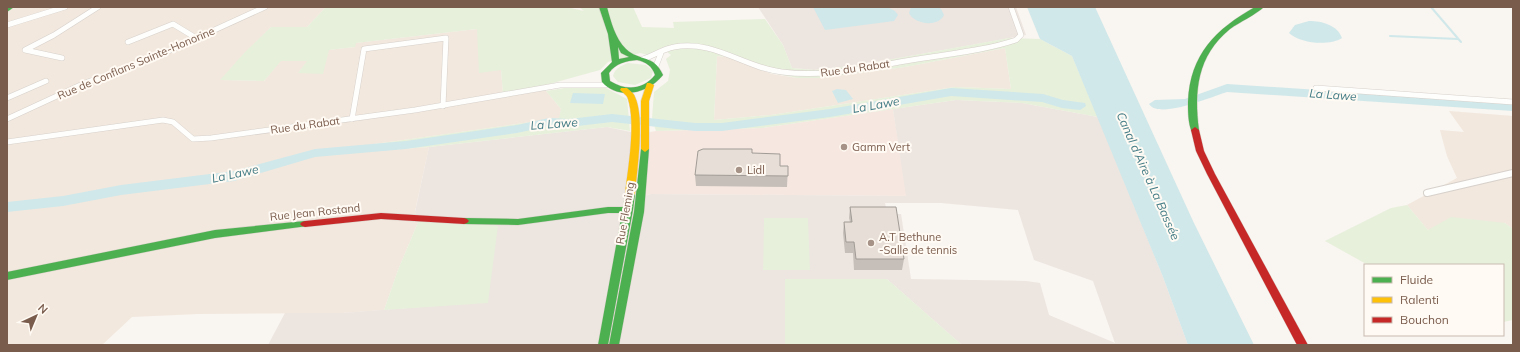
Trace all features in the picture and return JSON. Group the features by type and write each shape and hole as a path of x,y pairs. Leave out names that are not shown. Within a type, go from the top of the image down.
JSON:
{"main road":[{"path":"7,10 10,7"},
{"path":"603,7 612,34 616,62"},
{"path":"1260,7 1247,13 1223,30 1204,52 1194,76 1192,112 1197,141 1211,172 1303,345"},
{"path":"612,34 624,51 656,66"},
{"path":"640,59 616,62 605,73 605,79 609,84 624,90 638,90 650,85"},
{"name":"Rue Fleming","path":"614,345 639,212 645,160 645,101 650,85 659,75 656,66"},
{"name":"Rue Fleming","path":"603,345 628,210 635,128 632,97 624,90"},
{"name":"Rue Jean Rostand","path":"7,276 215,234 374,217 392,216 495,223 518,222 608,210 628,210"}],"street":[{"path":"7,25 65,7"},
{"path":"62,58 25,50 54,35 98,7"},
{"name":"Rue de Conflans Sainte-Honorine","path":"7,119 85,83 127,69 265,7"},
{"name":"Rue du Rabat","path":"661,53 674,47 699,46 713,49 779,72 821,74 948,54 1008,42 1021,35 1012,7"},
{"path":"128,42 173,24 196,38"},
{"path":"352,118 364,48 446,38 443,106"},
{"path":"640,59 661,53"},
{"path":"656,66 661,53"},
{"path":"7,98 46,82"},
{"name":"Rue du Rabat","path":"7,142 163,120 173,122 192,139 211,138 443,106 560,85 609,84"},
{"path":"1316,88 1513,102"},
{"path":"1427,193 1513,173"}],"shaded area":[{"path":"7,7 326,7 307,27 271,27 221,80 264,81 280,61 308,61 298,73 328,50 355,47 355,43 477,29 501,70 503,93 542,86 561,109 560,118 375,144 372,151 429,147 415,211 419,220 398,270 384,310 341,313 197,314 132,317 102,345 7,345"},
{"path":"758,7 1016,7 1026,35 860,65 814,70 792,68 783,45"},
{"path":"1005,48 1011,89 955,87 771,115 714,120 717,56 727,57 772,74 797,78 850,74 905,67"},
{"path":"956,100 1022,103 1098,117 1163,277 1188,345 962,345 887,279 785,279 785,345 268,345 285,313 341,313 488,302 419,220 415,212 429,147 607,127 640,134 634,199 651,194 906,196 893,109","holes":["885,203 941,203 1018,210 1034,260 1093,281 1115,343 1049,315 1040,283 1026,281 911,279 901,214 887,214"]},
{"path":"893,109 907,196 651,194 634,199 640,134 656,131 762,128"},
{"path":"1449,111 1513,116 1513,229 1505,223 1428,230 1407,205 1457,178 1447,156 1440,130 1464,132"}],"green space":[{"path":"326,7 566,7 584,11 579,7 633,7 642,27 674,28 673,22 765,19 783,45 792,68 814,70 860,65 1009,38 1040,39 1072,56 1098,117 1022,103 956,100 762,128 656,131 652,118 654,92 668,81 670,70 666,59 671,55 662,48 648,55 640,53 608,62 600,70 542,86 503,93 501,70 479,73 477,29 356,43 355,47 329,50 323,74 298,73 307,61 281,61 264,81 220,80 245,52 271,27 307,27","holes":["1005,48 1011,89 955,87 771,115 714,120 717,56 727,57 772,73 797,78 819,78 905,67"]},
{"path":"628,63 646,65 653,71 651,78 635,85 618,82 613,76 615,71"},
{"path":"592,86 606,88 627,99 630,131 607,127 429,147 371,151 375,144 559,118 561,109 546,91"},
{"path":"1407,205 1428,230 1451,217 1505,223 1513,229 1513,320 1504,322 1504,264 1366,264 1325,241 1391,208"},
{"path":"764,218 808,218 810,270 763,270"},
{"path":"419,220 498,226 488,303 384,310 398,270"},
{"path":"785,279 887,279 962,345 785,345"}],"water":[{"path":"813,7 887,7 895,11 898,15 894,21 825,30"},
{"path":"911,7 938,7 944,15 937,22 921,22 912,17 909,13"},
{"name":"Canal d'Aire à La Bassée","path":"1027,7 1095,7 1193,221 1254,345 1188,345 1163,277 1072,56 1040,39"},
{"path":"1309,21 1319,22 1333,27 1342,38 1336,41 1315,43 1301,40 1289,33 1295,25"},
{"path":"837,89 846,90 853,99 838,103 832,91"},
{"path":"573,93 605,94 603,104 570,103"}],"building":[{"path":"703,149 752,149 752,153 780,154 780,166 788,166 788,176 695,175 698,151"},
{"name":"A.T Bethune -Salle de tennis","path":"850,207 896,207 904,259 856,259 854,242 846,242 844,222 852,222"}],"waterway":[{"path":"1431,7 1461,42"},
{"path":"1390,36 1458,39"},
{"name":"La Lawe","path":"1155,104 1182,103 1227,88 1513,107"},
{"name":"La Lawe","path":"7,207 63,201 121,190 234,176 315,153 406,145 517,129 549,122 569,123 612,118 695,127 722,127 830,113 951,92 1043,98 1062,104 1080,106"}],"traffic: fast":[{"path":"7,10 10,7"},
{"path":"603,7 612,34 616,63"},
{"path":"1195,130 1192,108 1193,89 1197,71 1204,56 1213,42 1226,29 1260,7"},
{"path":"614,37 624,51 637,58"},
{"path":"637,58 648,61 656,68 659,75 648,86 641,89 627,90 620,89 606,82 605,73 611,66 623,60 637,58"},
{"path":"614,345 639,212 645,149"},
{"path":"603,345 630,194"},
{"path":"464,221 518,222 608,210 628,210"},
{"path":"7,276 215,234 305,224"}],"traffic: slow":[{"path":"645,149 645,101 650,85"},
{"path":"624,90 630,95 634,108 635,119 630,194"}],"traffic: jam":[{"path":"1195,130 1200,151 1211,174 1303,345"},
{"path":"305,224 381,216 464,221"}],"place":[{"name":"Gamm Vert","path":"844,147"},
{"name":"Lidl","path":"739,170"},
{"name":"A.T Bethune -Salle de tennis","path":"871,243"}]}
